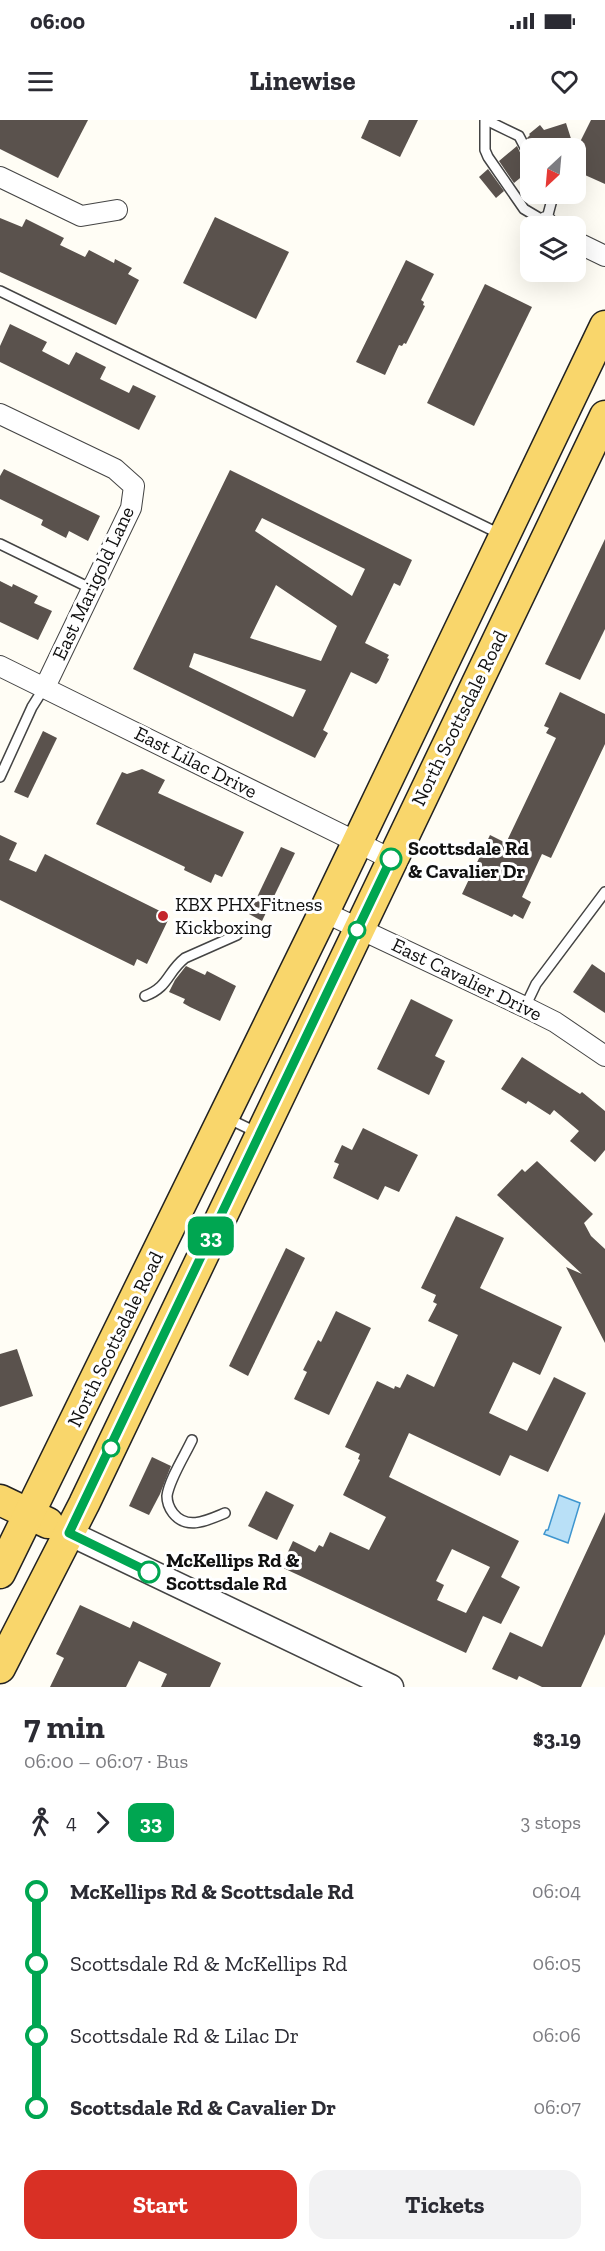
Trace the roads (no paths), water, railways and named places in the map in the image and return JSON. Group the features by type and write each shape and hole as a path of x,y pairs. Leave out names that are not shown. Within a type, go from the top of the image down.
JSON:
{"main road":[{"name":"North Scottsdale Road","path":"0,1573 324,912 605,326"},
{"name":"North Scottsdale Road","path":"0,1668 69,1533 605,416"},
{"path":"0,1500 69,1533"}],"street":[{"path":"0,177 81,216 117,210"},
{"path":"586,247 605,256"},
{"name":"East Marigold Lane","path":"0,414 115,469 134,486 131,508 45,687"},
{"name":"East Lilac Drive","path":"0,666 391,859"},
{"name":"East Cavalier Drive","path":"324,912 555,1022 605,1056"},
{"path":"69,1533 391,1687"}],"lane":[{"path":"520,138 486,120 485,150 488,157 524,209 535,216"},
{"path":"0,291 504,536"},
{"path":"0,544 92,589"},
{"path":"0,777 32,706 45,687"},
{"path":"525,1007 536,984 605,892"},
{"path":"145,996 161,988 177,963 237,935"},
{"path":"224,1116 260,1134"},
{"path":"192,1440 167,1496 169,1508 176,1517 194,1524 203,1523 225,1513"}],"water":[{"path":"559,1495 580,1503 568,1543 544,1534 548,1530"}],"place":[{"name":"Scottsdale Rd & Cavalier Dr","path":"391,859"},
{"name":"KBX PHX Fitness Kickboxing","path":"163,916"},
{"name":"McKellips Rd & Scottsdale Rd","path":"149,1572"}]}
